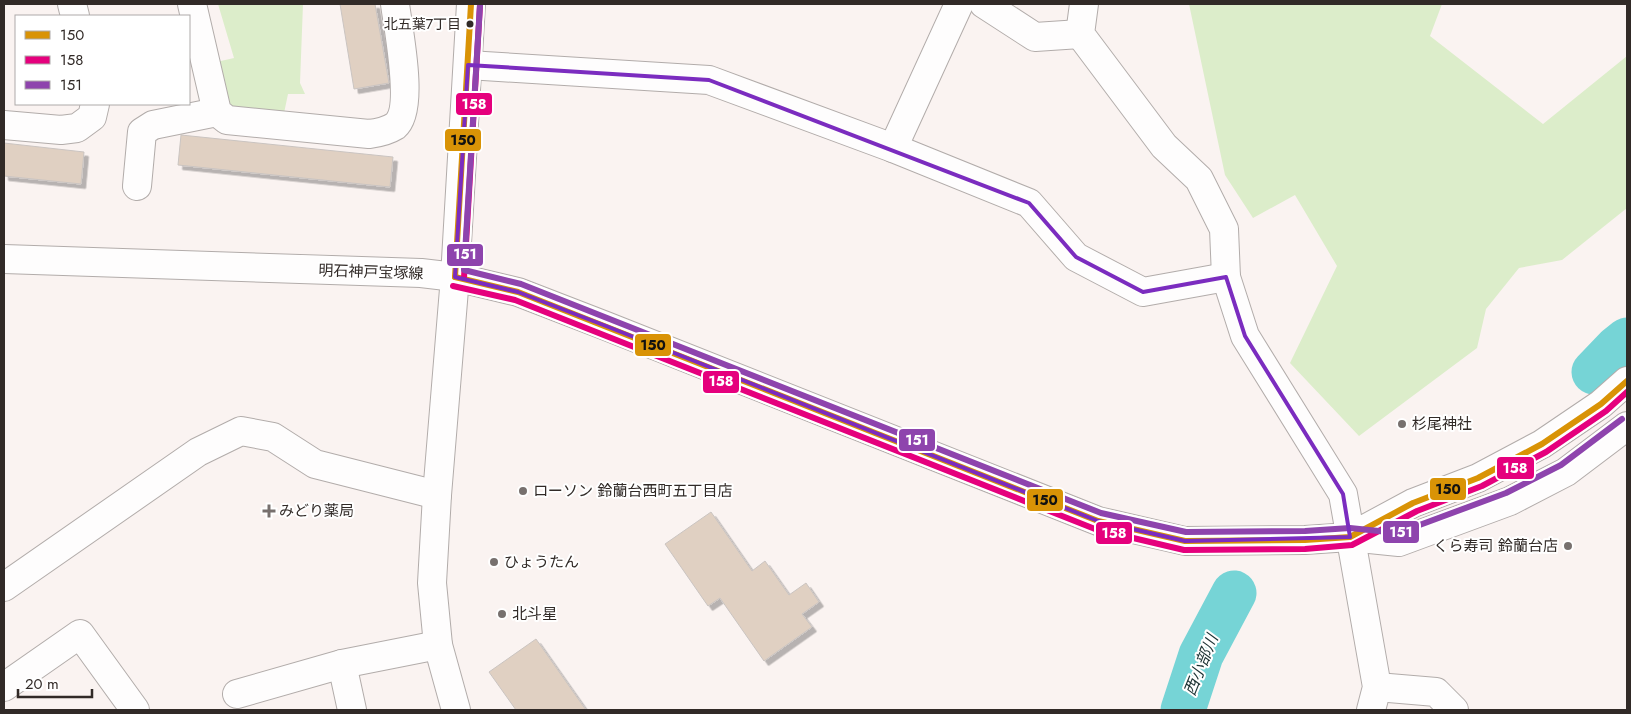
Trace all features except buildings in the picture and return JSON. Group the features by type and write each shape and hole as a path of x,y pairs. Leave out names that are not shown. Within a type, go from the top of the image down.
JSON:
{"street":[{"path":"192,4 217,112 227,120 369,134 381,132 396,125 404,108 405,85 395,4"},
{"path":"456,710 438,645 432,583 436,495 455,277 471,4"},
{"path":"893,148 958,4"},
{"path":"984,4 1035,37 1080,34"},
{"path":"1084,4 1080,34 1164,146 1199,179 1224,229 1226,277 1245,336 1343,494 1374,699 1436,692 1454,710"},
{"path":"468,65 709,80 893,148 1029,203 1076,257 1143,292 1226,277"},
{"path":"4,125 61,130 77,128 92,117 95,105"},
{"path":"138,186 142,132 153,125 217,112"},
{"name":"明石神戸宝塚線","path":"4,259 421,273 455,277 518,292 1098,521 1185,541 1305,540 1350,536 1400,542 1510,501 1566,472 1627,426"},
{"name":"明石神戸宝塚線","path":"1350,536 1413,503 1478,478 1542,444 1601,404 1627,381"},
{"path":"7,576 198,452 241,431 273,436 315,464 436,495"},
{"path":"4,687 80,634 135,710"},
{"path":"237,694 342,664 438,645"},
{"path":"342,664 352,710"}],"highlighted area":[{"path":"468,65 709,80 1029,203 1076,257 1143,292 1226,277 1245,336 1343,494 1350,537 1185,541 1098,521 518,292 455,277"}],"green space":[{"path":"218,4 303,4 300,83 305,94 288,94 283,118 232,113 212,63 234,58"},
{"path":"1189,4 1442,4 1430,36 1543,124 1627,56 1627,208 1562,260 1519,268 1486,309 1477,348 1359,436 1290,363 1337,266 1295,195 1253,218 1225,175"}],"waterway":[{"name":"西小部川","path":"1594,372 1627,340"},
{"name":"西小部川","path":"1183,710 1201,655 1234,593"}],"transit line":[{"name":"150","path":"455,277 471,4"},
{"name":"158","path":"464,278 480,5"},
{"name":"151","path":"480,5 464,270 521,284 1101,513 1186,532 1305,531 1350,528 1398,533 1506,493 1561,465 1622,419"},
{"name":"150","path":"455,277 518,292 1098,521 1185,541 1305,540 1350,537 1413,503 1478,478 1542,444 1601,404 1627,381"},
{"name":"158","path":"453,286 515,300 1095,529 1184,550 1305,549 1352,545 1417,511 1482,486 1546,452 1606,411 1627,392"}],"place":[{"name":"北五葉7丁目","path":"470,24"},
{"name":"杉尾神社","path":"1402,424"},
{"name":"ローソン 鈴蘭台西町五丁目店","path":"523,491"},
{"name":"みどり薬局","path":"269,511"},
{"name":"くら寿司 鈴蘭台店","path":"1568,546"},
{"name":"ひょうたん","path":"494,562"},
{"name":"北斗星","path":"502,614"}]}
